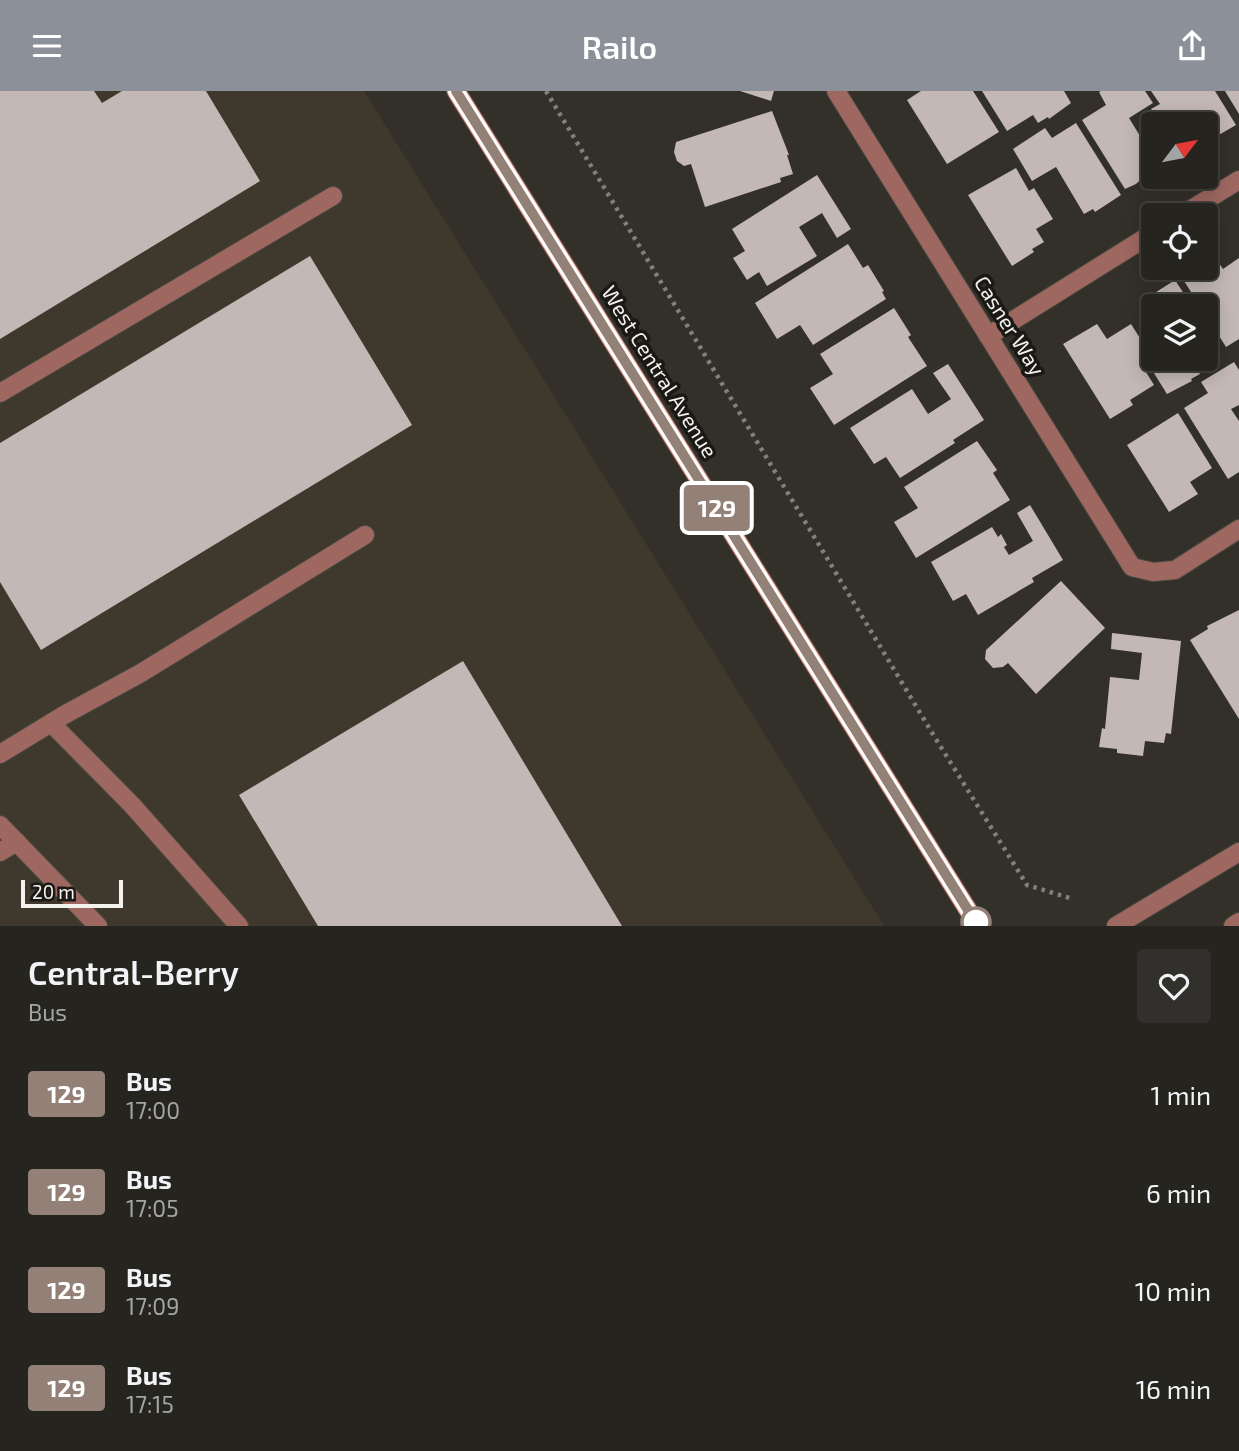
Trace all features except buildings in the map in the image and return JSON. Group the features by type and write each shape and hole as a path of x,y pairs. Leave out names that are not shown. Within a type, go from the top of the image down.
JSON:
{"main road":[{"name":"West Central Avenue","path":"456,91 978,926"}],"street":[{"name":"Casner Way","path":"836,91 1132,567 1153,572 1175,570 1239,529"},
{"path":"1202,203 1239,180"},
{"path":"0,393 333,196"},
{"path":"988,336 1141,240"},
{"path":"0,754 141,673 365,535"},
{"path":"51,723 132,805 239,926"},
{"path":"0,825 98,926"},
{"path":"0,852 17,842"},
{"path":"1116,926 1239,852"},
{"path":"1233,926 1239,922"}],"path":[{"path":"546,91 933,736 1027,885 1073,899"}],"shaded area":[{"path":"0,91 364,91 884,926 0,926"}],"bus line":[{"name":"129","path":"456,91 978,926"}]}
